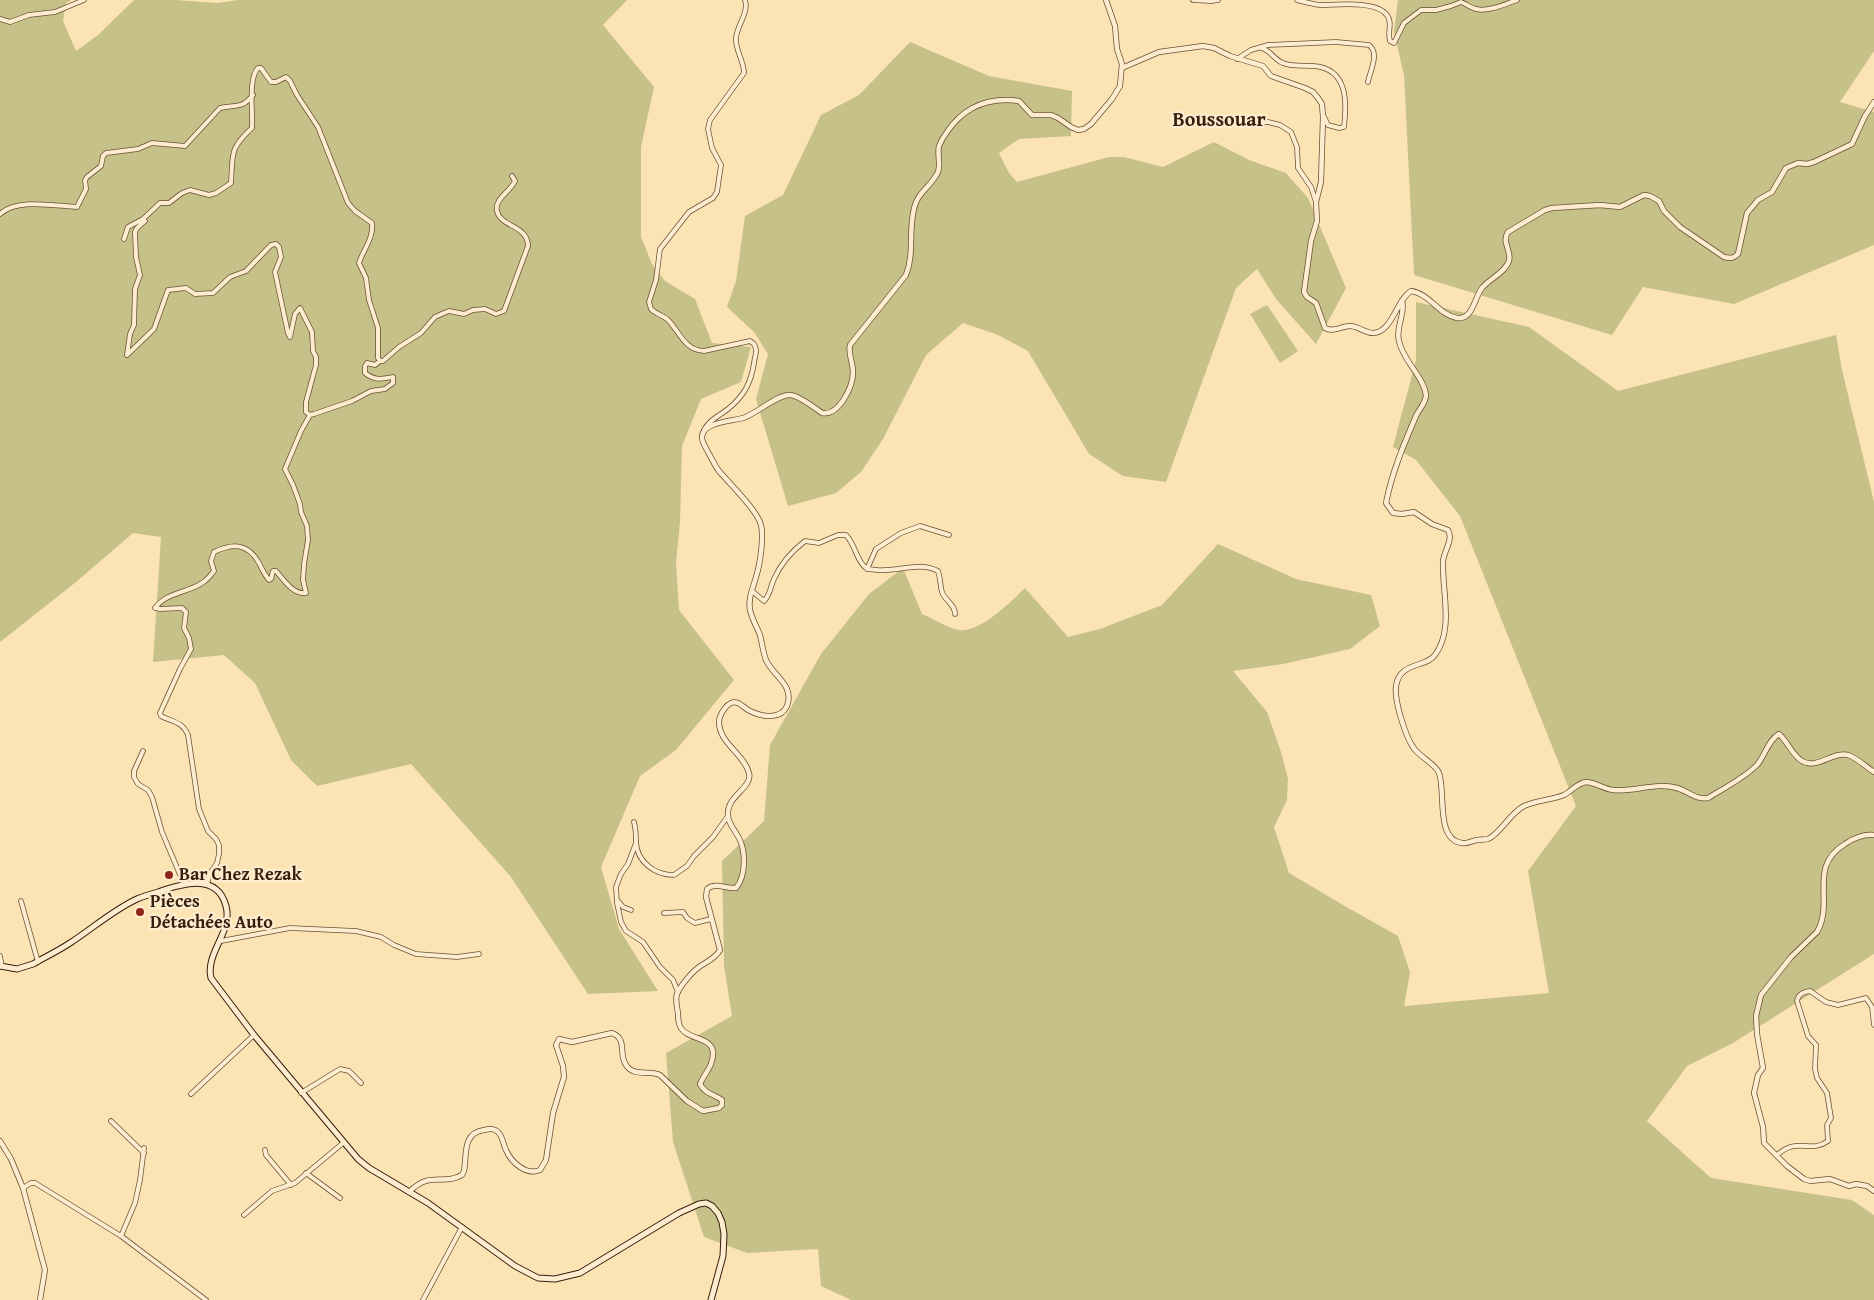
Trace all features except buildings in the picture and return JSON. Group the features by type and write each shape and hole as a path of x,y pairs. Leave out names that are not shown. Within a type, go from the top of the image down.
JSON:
{"main road":[{"path":"1,966 17,969 38,962 137,899 184,884 194,882 207,884 218,892 226,903 226,925 221,941 211,961 211,978 301,1093 343,1143 369,1168 428,1203 527,1274 538,1278 555,1279 580,1273 679,1213 698,1204 706,1203 712,1206 718,1213 724,1234 723,1256 711,1300"}],"street":[{"path":"0,19 10,22 29,15 55,12 84,0"},
{"path":"409,1192 417,1184 426,1180 452,1178 462,1175 467,1142 471,1136 481,1130 497,1130 509,1157 531,1172 540,1170 546,1160 552,1113 564,1076 556,1044 559,1039 572,1042 612,1033 617,1035 622,1044 623,1058 631,1070 639,1073 656,1072 687,1101 703,1111 719,1108 722,1105 722,1100 708,1094 700,1084 709,1070 713,1051 707,1042 689,1035 680,1027 676,999 678,992 698,968 710,961 720,950 706,897 707,889 711,886 729,889 736,888 741,883 744,871 743,848 728,816 728,808 732,799 744,788 749,780 749,775 746,767 729,746 723,735 719,722 721,713 733,702 761,716 770,716 780,714 786,708 788,701 784,682 766,660 760,636 750,610 752,591 758,568 762,527 756,515 716,467 702,438 709,423 729,409 744,394 750,382 756,348 750,341 704,351 696,350 683,340 669,321 651,309 649,302 656,280 660,249 689,212 713,198 717,192 721,165 712,148 708,129 710,120 744,73 736,45 736,38 745,12 745,0"},
{"path":"704,432 714,424 750,416 784,395 794,396 822,413 828,414 835,411 841,405 853,373 849,352 850,345 906,274 911,259 911,231 916,201 937,173 939,147 942,139 951,126 971,108 987,103 1010,100 1019,101 1032,115 1051,115 1078,130 1084,129 1090,124 1112,99 1120,86 1122,68 1117,49 1115,26 1106,0"},
{"path":"1193,0 1218,0"},
{"path":"1297,0 1322,5 1356,3 1376,7 1385,11 1388,16 1390,21 1388,37 1394,43 1404,23 1421,10 1444,8 1461,2 1474,9 1484,9 1517,0"},
{"path":"1238,59 1258,48 1268,45 1323,42 1369,45 1374,54 1368,82"},
{"path":"1122,68 1159,52 1202,46 1214,48 1238,59 1263,66 1271,76 1313,92 1322,104 1321,182 1316,202"},
{"path":"1258,48 1270,51 1282,63 1323,67 1336,76 1342,86 1346,100 1344,127 1339,128 1328,125 1322,112"},
{"path":"124,238 128,227 143,219 160,203 169,203 182,193 190,190 208,195 216,193 231,183 234,149 238,141 252,128 252,79 254,72 258,68 262,70 272,82 286,77 318,127 348,202 355,211 372,223 370,238 359,263 366,278 369,300 378,328 377,355 380,361"},
{"path":"0,214 7,208 15,206 53,204 77,207 86,189 85,180 88,175 101,166 103,156 106,154 138,149 152,143 185,146 220,108 245,104 252,95"},
{"path":"1254,122 1268,122 1280,125 1291,132 1297,147 1298,168 1311,187 1316,202 1317,221 1311,241 1304,292 1306,297 1316,303 1325,328 1334,330 1351,326 1376,333 1390,321 1406,294 1411,291 1416,292 1444,313 1454,318 1462,318 1468,315 1476,296 1482,288 1505,268 1509,261 1505,237 1515,227 1552,208 1600,205 1620,207 1644,195 1656,198 1670,218 1724,257 1735,257 1738,254 1747,213 1752,205 1772,192 1786,168 1798,163 1814,162 1852,144 1874,102"},
{"path":"207,884 210,873 217,863 219,845 216,838 208,831 199,809 188,735 184,727 178,722 161,716 160,713 191,649 189,638 184,628 186,612 182,608 155,608 170,596 201,584 208,579 214,571 211,561 214,552 229,547 241,546 246,548 255,556 269,580 273,572 276,571 295,591 306,594 303,580 308,540 307,526 293,485 285,469 301,431 310,415 352,401 371,392 385,389 394,383 394,377 386,379 375,378 365,373 365,366 368,363 376,365 380,361 386,360 399,347 423,331 435,317 449,311 464,314 473,310 485,309 496,314 504,311 528,246 526,236 500,217 497,212 497,206 503,194 514,184 515,181 512,176"},
{"path":"157,206 135,232 136,257 140,275 135,289 134,325 130,334 127,355 154,328 168,290 186,288 195,294 213,293 230,277 246,271 271,245 276,244 279,247 281,257 275,272 288,333 290,337 295,314 300,308 312,332 312,345 316,356 316,365 306,402 306,412 310,415"},
{"path":"1402,300 1404,307 1397,332 1399,344 1407,361 1421,381 1426,395 1394,470 1386,502 1393,513 1414,512 1432,524 1448,530 1450,537 1442,562 1446,612 1445,627 1440,646 1432,658 1415,665 1400,675 1396,684 1395,697 1412,747 1428,763 1436,768 1440,774 1443,815 1450,837 1454,842 1464,844 1488,839 1512,814 1524,806 1564,795 1579,784 1587,782 1611,790 1675,787 1694,797 1708,798 1756,766 1763,758 1774,737 1779,734 1801,761 1807,763 1816,762 1839,754 1846,754 1874,772"},
{"path":"867,569 876,549 901,533 920,526 949,535"},
{"path":"752,591 764,601 770,595 773,580 783,562 794,549 805,541 819,544 838,535 846,535 854,545 862,564 867,569 889,571 912,566 938,571 942,583 942,592 955,609 955,614"},
{"path":"143,751 134,771 134,778 138,784 148,790 152,797 160,827 184,884"},
{"path":"634,822 636,842 641,856 648,867 659,873 674,875 687,866 694,856 714,837 728,816"},
{"path":"1874,835 1863,835 1855,838 1830,855 1823,884 1825,913 1820,927 1790,957 1761,995 1756,1016 1763,1068 1758,1075 1754,1092 1763,1127 1764,1143 1793,1172 1804,1179 1830,1179 1849,1186 1856,1184 1867,1186 1874,1191"},
{"path":"636,842 628,864 618,878 616,898 623,926 626,931 643,942 660,967 673,980 678,992"},
{"path":"616,898 621,906 631,910"},
{"path":"20,901 38,962"},
{"path":"664,913 684,912 687,918 695,923 711,919"},
{"path":"221,941 290,928 356,931 381,937 394,945 416,954 457,957 479,954"},
{"path":"0,956 1,966"},
{"path":"1777,1156 1789,1146 1814,1146 1828,1141 1829,1138 1827,1125 1831,1118 1827,1093 1817,1078 1815,1069 1816,1045 1808,1036 1797,1001 1798,997 1803,992 1810,991 1826,1002 1838,1005 1866,998 1872,1007 1874,1026"},
{"path":"190,1094 254,1035"},
{"path":"301,1093 340,1069 349,1071 361,1083"},
{"path":"110,1121 144,1153"},
{"path":"0,1141 11,1159 23,1188 45,1270 40,1300"},
{"path":"244,1215 272,1191 292,1185 343,1143"},
{"path":"121,1236 135,1203 144,1148"},
{"path":"265,1150 266,1155 292,1185"},
{"path":"306,1173 340,1198"},
{"path":"23,1188 34,1183 121,1236 206,1300"},
{"path":"422,1300 462,1227"}],"shaded area":[{"path":"0,0 71,0 66,3 63,21 76,51 98,35 134,0 218,3 238,0 627,0 603,25 654,87 641,147 641,237 652,264 665,281 695,299 712,343 751,347 741,382 701,399 682,446 680,522 676,563 679,610 734,680 676,750 640,776 601,867 619,929 658,991 588,994 511,877 411,764 317,786 291,760 255,683 224,655 153,662 161,537 133,533 76,582 0,642"},
{"path":"1398,0 1874,0 1874,51 1840,102 1874,112 1874,245 1734,304 1643,287 1612,335 1414,275 1404,75 1394,32"},
{"path":"910,42 989,76 1072,91 1071,136 1019,139 999,153 1009,173 1017,182 1109,157 1124,157 1163,167 1214,142 1249,160 1286,173 1308,198 1346,288 1316,344 1276,299 1257,269 1236,288 1166,482 1123,476 1089,454 1028,351 998,335 963,323 926,355 883,439 861,472 836,493 788,506 756,399 768,354 754,332 727,307 736,281 745,216 783,195 821,115 859,95"},
{"path":"1416,302 1529,327 1618,391 1836,335 1842,370 1874,502 1874,954 1733,1043 1687,1066 1647,1121 1711,1178 1852,1200 1874,1215 1874,1300 851,1300 821,1286 818,1249 747,1253 704,1237 673,1142 666,1053 732,1016 724,966 722,861 764,821 770,745 821,654 869,594 903,568 922,614 949,627 966,630 976,627 995,615 1025,588 1068,637 1100,629 1162,605 1218,544 1296,579 1371,595 1380,626 1350,649 1283,664 1233,671 1267,712 1281,752 1288,779 1287,800 1274,827 1289,873 1398,936 1410,972 1404,1006 1549,993 1528,871 1576,806 1460,516 1416,460 1393,447 1416,360"},
{"path":"1267,305 1298,351 1280,363 1250,314"}],"place":[{"name":"Bar Chez Rezak","path":"169,875"},
{"name":"Pièces Détachées Auto","path":"140,912"}],"district":[{"name":"Boussouar","path":"1219,121"}]}
